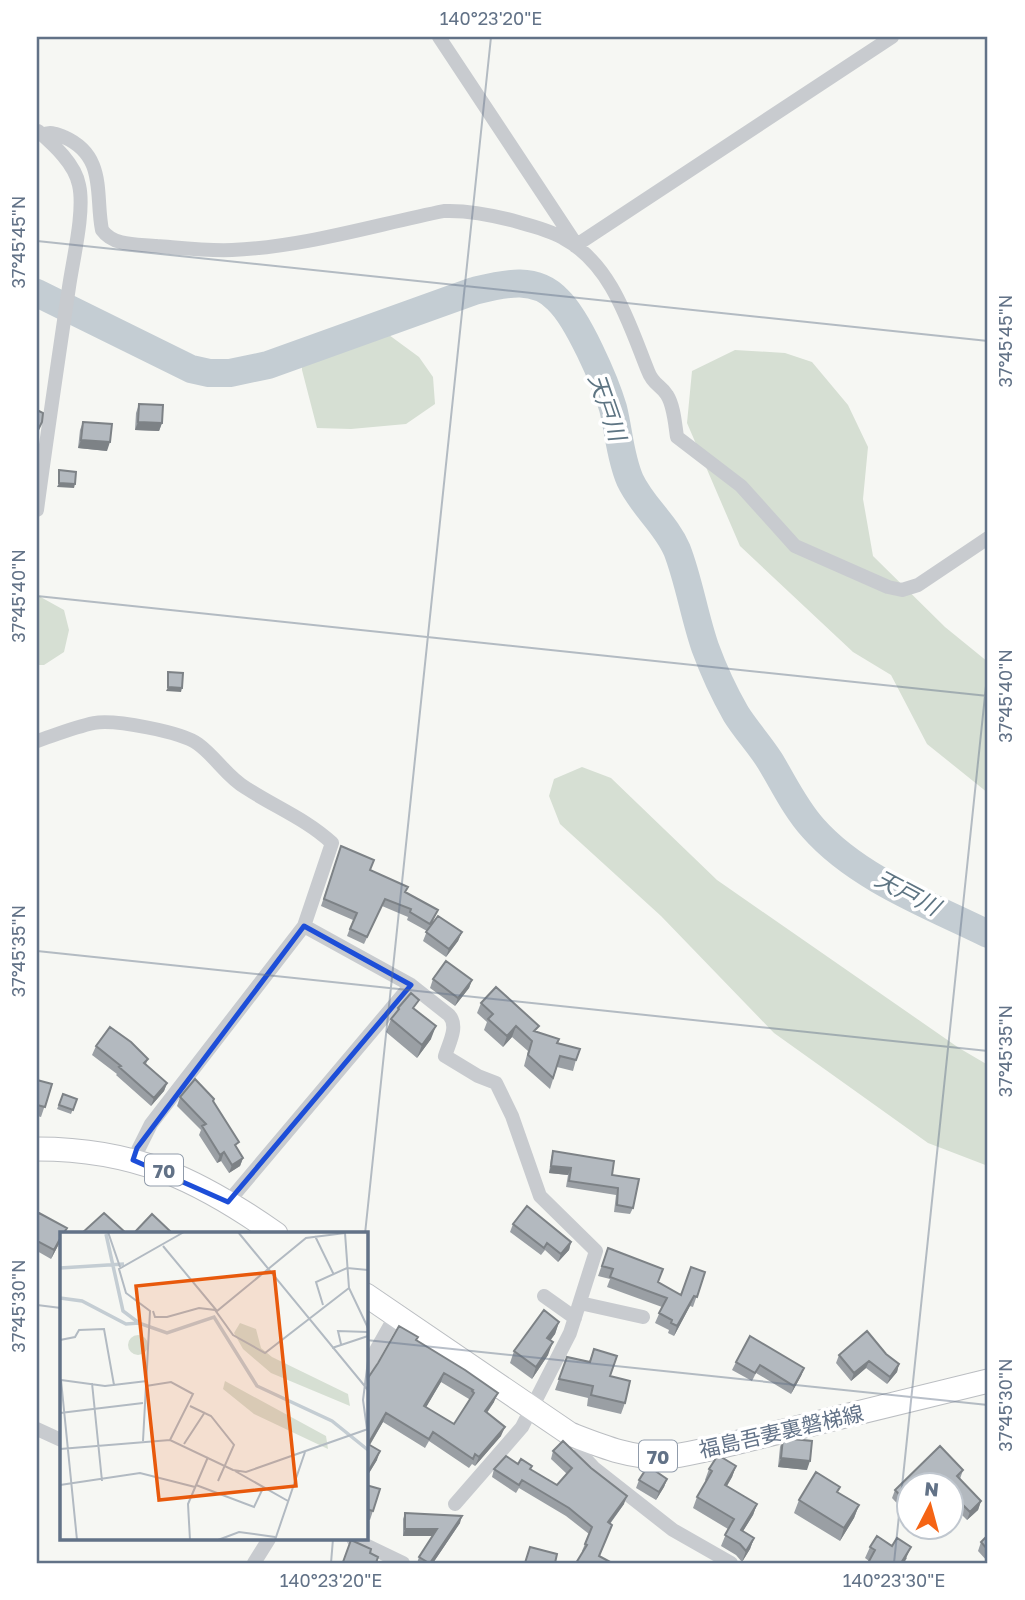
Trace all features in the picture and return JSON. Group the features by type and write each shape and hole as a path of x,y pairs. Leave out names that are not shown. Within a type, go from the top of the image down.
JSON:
{"main road":[{"name":"70","path":"37,1149 97,1153 133,1160 167,1171 228,1202 273,1232"},
{"name":"福島吾妻裏磐梯線","path":"368,1296 570,1434 629,1454 666,1457 710,1449 988,1381"}],"street":[{"path":"439,37 575,246"},
{"path":"575,246 892,37"},
{"path":"40,133 66,138 86,154 99,180 102,230 119,242 206,250 260,248 443,211 490,215 565,238 596,267 621,303 650,377 669,399 677,437 741,486 795,546 888,587 902,590 918,585 988,538"},
{"path":"37,510 80,208 76,175 63,156 40,133"},
{"path":"37,741 100,723 148,728 184,737 196,743 237,782 310,824 332,843 304,926 151,1124 133,1160"},
{"path":"304,926 411,985 453,1020 453,1033 445,1056 478,1076 496,1083 512,1116 540,1195 596,1251 570,1333 523,1427 455,1504"},
{"path":"228,1202 411,985"},
{"path":"544,1296 575,1318"},
{"path":"580,1303 643,1317"},
{"path":"368,1364 396,1315"},
{"path":"37,1429 60,1440"},
{"path":"582,1439 581,1454 594,1468 673,1530 731,1563"},
{"path":"254,1563 268,1540"},
{"path":"354,1540 403,1563"}],"highlighted area":[{"path":"304,926 411,985 228,1202 133,1160 137,1148"}],"shaded area":[{"path":"358,330 389,335 419,357 433,377 435,404 406,424 351,429 317,428 302,370 302,351 322,334"},
{"path":"735,350 785,353 812,362 848,405 868,447 863,499 873,556 945,627 988,662 988,793 927,744 891,675 853,652 740,546 687,423 692,371"},
{"path":"37,595 64,610 69,630 64,652 44,665 37,665"},
{"path":"582,767 611,778 717,880 959,1048 988,1065 988,1166 928,1143 774,1033 661,916 560,824 549,796 554,779"}],"building":[{"path":"139,404 163,405 162,423 138,422"},
{"path":"37,410 43,413 37,432"},
{"path":"83,422 112,424 110,442 81,440"},
{"path":"59,470 76,472 75,484 59,483"},
{"path":"168,672 183,673 182,688 168,687"},
{"path":"341,846 374,860 370,870 408,887 405,892 438,910 430,924 410,912 411,909 385,899 367,937 350,929 357,913 324,899"},
{"path":"438,916 462,932 449,949 426,932"},
{"path":"446,961 472,980 458,998 433,979"},
{"path":"496,987 539,1026 534,1031 559,1039 557,1043 580,1049 576,1060 560,1056 553,1078 528,1055 532,1041 516,1026 507,1036 488,1019 493,1014 481,1003"},
{"path":"411,993 419,1000 413,1008 436,1026 422,1045 391,1019"},
{"path":"110,1027 131,1042 148,1059 144,1063 167,1083 154,1098 96,1046"},
{"path":"195,1079 214,1099 239,1142 235,1145 243,1158 232,1165 224,1152 220,1155 202,1126 206,1124 180,1097"},
{"path":"37,1080 52,1084 45,1107 37,1105"},
{"path":"63,1094 77,1099 73,1110 59,1105"},
{"path":"553,1151 614,1161 612,1175 639,1179 633,1208 617,1205 618,1188 569,1181 571,1168 551,1166"},
{"path":"527,1206 571,1242 561,1254 547,1243 544,1248 513,1224"},
{"path":"39,1213 67,1228 64,1232 60,1232 60,1239 54,1250 37,1241"},
{"path":"104,1213 125,1232 83,1232"},
{"path":"152,1214 171,1232 135,1232"},
{"path":"608,1248 663,1269 658,1282 681,1295 691,1267 705,1272 697,1297 694,1296 677,1326 659,1313 667,1298 610,1277 613,1269 602,1266"},
{"path":"544,1310 559,1322 547,1338 553,1342 536,1367 514,1351"},
{"path":"399,1326 498,1393 485,1411 505,1427 479,1457 475,1454 473,1459 433,1432 429,1439 386,1413 368,1444 368,1378","holes":["444,1373 474,1393 454,1424 424,1406"]},
{"path":"867,1331 886,1354 899,1364 890,1377 869,1361 854,1373 839,1355"},
{"path":"750,1336 804,1368 794,1386 760,1365 755,1373 736,1362"},
{"path":"594,1349 617,1356 610,1376 630,1381 625,1403 591,1395 593,1386 559,1379 567,1357 590,1362"},
{"path":"783,1438 812,1441 810,1461 781,1458"},
{"path":"563,1441 591,1468 627,1496 608,1522 612,1525 599,1556 612,1563 576,1563 587,1545 585,1544 592,1527 569,1508 522,1480 519,1485 494,1469 506,1456 518,1464 521,1459 532,1466 530,1469 557,1485 572,1468 553,1451"},
{"path":"368,1444 380,1451 368,1472"},
{"path":"940,1446 963,1470 915,1470"},
{"path":"718,1455 736,1466 725,1485 757,1504 741,1530 754,1538 746,1551 725,1535 734,1519 697,1497"},
{"path":"648,1466 667,1479 659,1492 639,1480"},
{"path":"816,1472 840,1487 837,1492 859,1505 844,1528 799,1500"},
{"path":"965,1484 981,1501 970,1512 965,1507"},
{"path":"368,1486 380,1489 373,1511 368,1510"},
{"path":"405,1513 462,1516 429,1563 419,1557 437,1529 405,1529"},
{"path":"988,1535 988,1550 981,1542"},
{"path":"877,1536 892,1546 896,1540 900,1540 911,1547 901,1563 868,1563 875,1550 870,1547"},
{"path":"351,1540 371,1549 370,1553 378,1557 376,1563 343,1562"},
{"path":"530,1547 557,1554 555,1563 525,1563"}],"waterway":[{"name":"天戸川","path":"37,293 191,369 209,373 230,373 268,365 474,291 518,283 529,284 549,292 574,321 604,382 630,480 677,550 705,647 723,689 736,714 770,761 790,796 813,828 851,862 895,889 988,934"}]}
